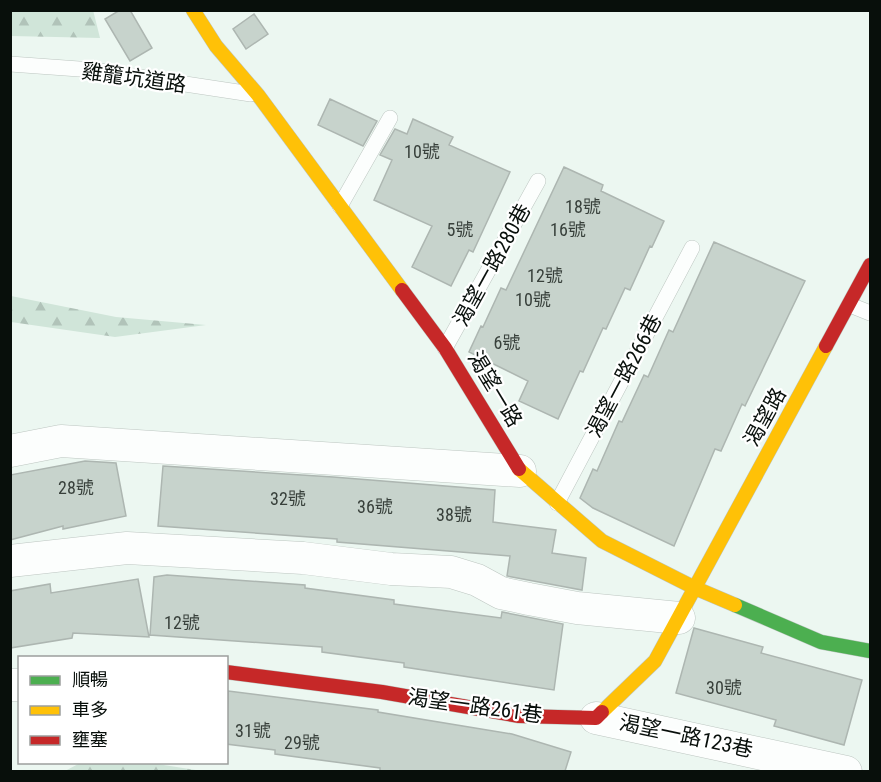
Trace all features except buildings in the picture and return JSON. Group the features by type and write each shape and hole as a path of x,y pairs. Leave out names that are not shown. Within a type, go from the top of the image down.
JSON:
{"street":[{"name":"渴望一路","path":"193,10 216,46 258,95 445,348 520,471 602,541 695,588 821,642 870,651"},
{"name":"渴望路","path":"695,588 870,266"},
{"path":"10,451 61,441 520,471"},
{"path":"10,561 127,548 303,558 451,572 477,579 501,593 529,599 577,608 679,618"},
{"path":"596,718 656,661 695,588"},
{"name":"渴望一路261巷","path":"228,672 382,692 519,716 596,718"},
{"name":"渴望一路123巷","path":"596,718 846,771"}],"lane":[{"name":"雞籠坑道路","path":"10,64 93,70 258,95"},
{"path":"340,206 390,118"},
{"name":"渴望一路280巷","path":"445,348 538,181"},
{"name":"渴望一路266巷","path":"557,503 692,248"},
{"path":"850,305 870,313"}],"green space":[{"path":"93,10 100,38 11,36 11,11"},
{"path":"11,296 116,317 206,325 115,337 11,322"},
{"path":"78,764 157,764 202,771 65,771"}],"traffic: fast":[{"path":"735,605 821,642 870,651"}],"traffic: slow":[{"path":"193,10 216,46 258,95 402,290"},
{"path":"602,712 655,661 826,346"},
{"path":"519,469 602,541 695,588 735,605"}],"traffic: jam":[{"path":"826,346 870,265"},
{"path":"402,290 445,348 519,469"},
{"path":"228,672 382,692 519,716 596,718 602,712"}]}
